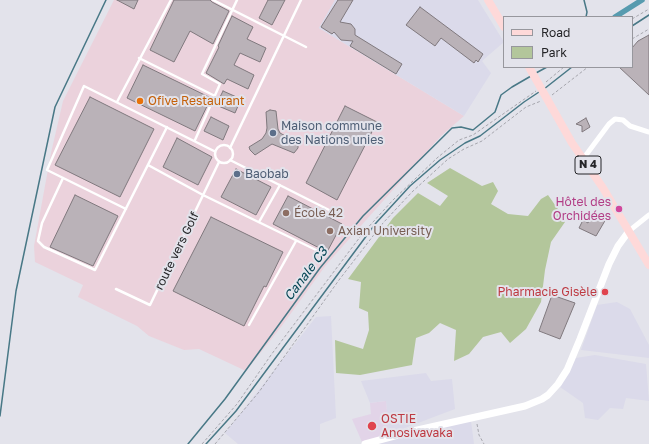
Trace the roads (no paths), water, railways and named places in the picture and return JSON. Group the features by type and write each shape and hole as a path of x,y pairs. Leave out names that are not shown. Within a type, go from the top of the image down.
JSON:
{"main road":[{"path":"488,0 503,24"},
{"name":"N 4","path":"530,68 572,143 629,231 649,265"},
{"path":"365,444 413,431 525,406 542,399 553,390 562,378 573,357 602,279 612,258 629,231"}],"street":[{"path":"583,159 609,124 615,119 623,120 630,126 649,132"},
{"path":"629,231 649,215"}],"lane":[{"path":"117,102 171,0"},
{"path":"213,0 306,47"},
{"path":"195,140 220,84 202,74 237,0"},
{"path":"230,148 302,0"},
{"path":"139,58 215,96"},
{"path":"126,209 47,170 84,86 195,140 214,151"},
{"path":"63,178 42,223 38,241 44,247 95,270 166,127"},
{"path":"222,144 226,144 230,148 233,153 230,160 225,163 219,162 215,157 214,151 217,147 222,144"},
{"path":"230,160 342,217"},
{"name":"route vers Golf","path":"116,289 150,305 219,162"},
{"path":"148,164 203,195 316,250"},
{"path":"258,222 280,185"},
{"path":"250,325 296,241"}],"waterway":[{"path":"0,416 16,291 55,107 106,0"},
{"name":"Canale C3","path":"584,0 587,12 586,16"},
{"path":"617,16 642,0"},
{"path":"633,25 649,15"},
{"name":"Canale C3","path":"536,73 545,68"},
{"path":"544,89 571,68"},
{"name":"Canale C3","path":"188,444 225,399 320,268 363,216 452,128 461,127 473,130 495,112 501,95 531,76"},
{"path":"206,444 236,411 376,223 410,186 440,160 465,143 480,136 539,92"}],"place":[{"name":"Ofive Restaurant","path":"140,101"},
{"name":"Maison commune des Nations unies","path":"273,133"},
{"name":"Baobab","path":"237,174"},
{"name":"Hôtel des Orchidées","path":"619,209"},
{"name":"École 42","path":"286,213"},
{"name":"Axian University","path":"330,231"},
{"name":"Pharmacie Gisèle","path":"605,292"},
{"name":"OSTIE Anosivavaka","path":"372,426"}]}
